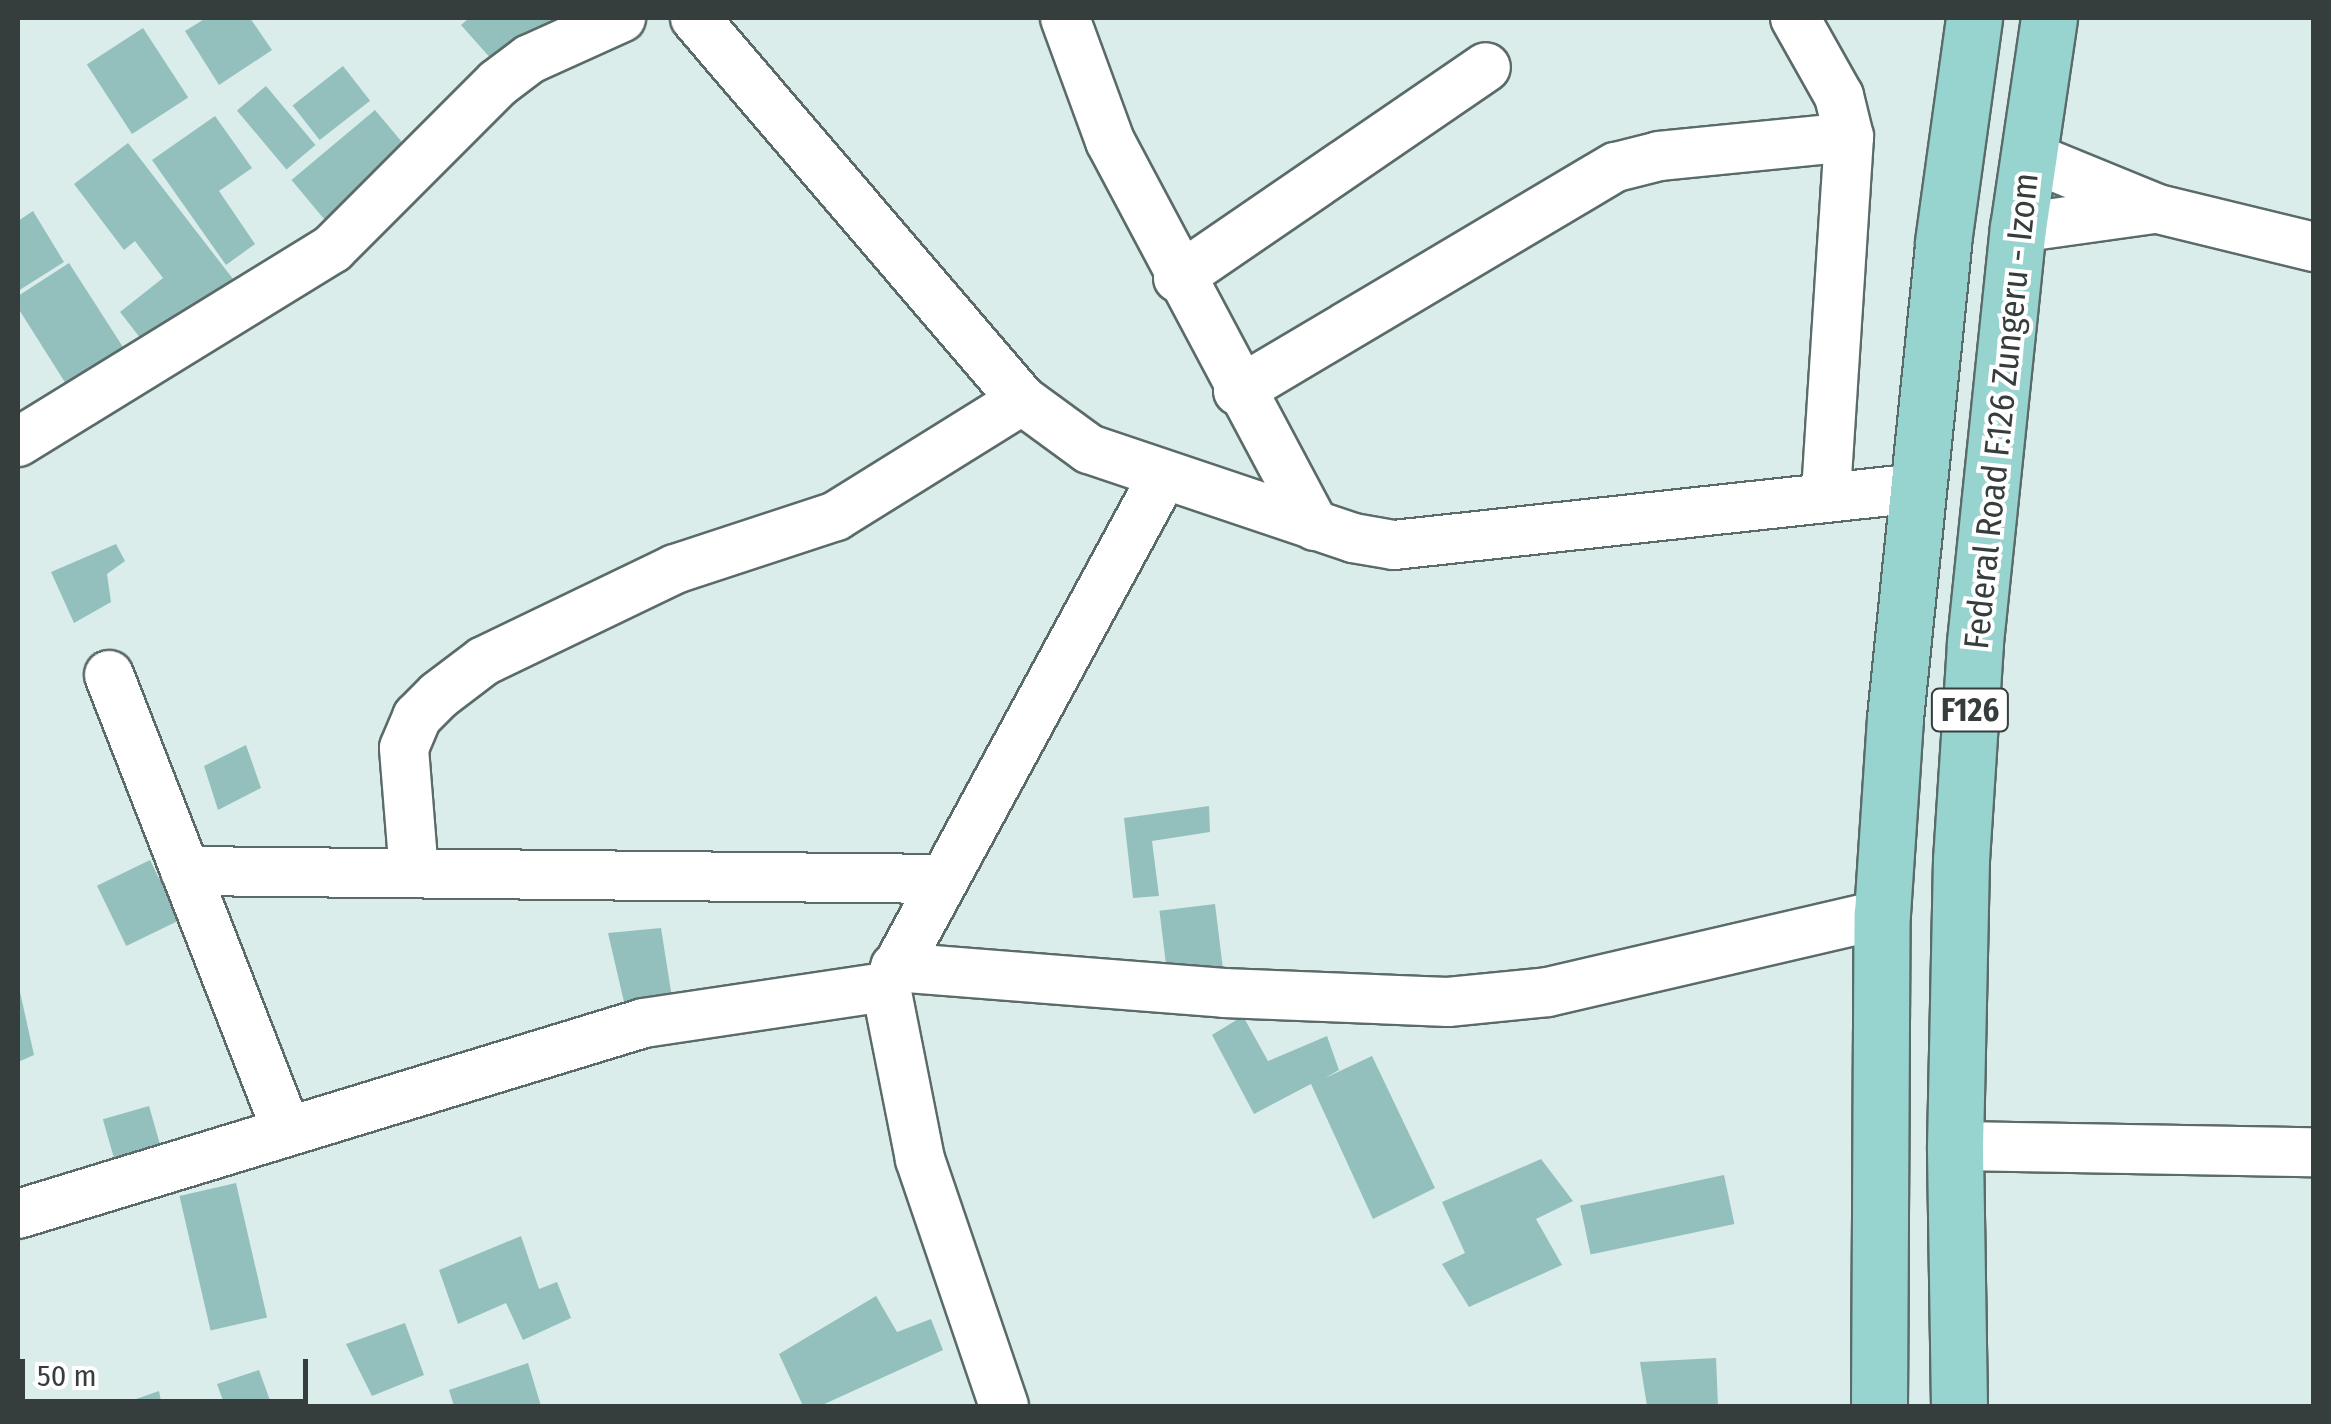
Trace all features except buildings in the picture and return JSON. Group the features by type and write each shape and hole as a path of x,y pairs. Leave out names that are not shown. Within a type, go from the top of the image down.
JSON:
{"main road":[{"name":"Federal Road F.126 Zungeru - Izom","path":"1878,1406 1882,914 1918,488 1974,18"},
{"name":"Federal Road F.126 Zungeru - Izom","path":"1959,1406 1954,1146 1961,860 1975,642 2018,228 2049,18"}],"street":[{"path":"18,442 332,249 498,83 530,59 620,18"},
{"path":"695,18 1022,400 1090,449 1316,526 1394,545 1918,488"},
{"path":"1065,18 1110,141 1238,391 1316,526"},
{"path":"1795,18 1839,96 1850,137 1826,497"},
{"path":"1178,278 1486,67"},
{"path":"1238,391 1616,167 1659,156 1850,137"},
{"path":"2028,156 2158,209 2314,247"},
{"path":"2018,228 2158,209"},
{"path":"414,873 404,748 417,717 439,695 484,661 675,569 836,516 1022,400"},
{"path":"1004,1406 920,1159 891,977 1163,476"},
{"path":"109,674 287,1132"},
{"path":"185,870 943,879"},
{"path":"18,1214 644,1023 891,977 1448,1002 1548,992 1882,914"},
{"path":"1954,1146 2314,1152"}]}
